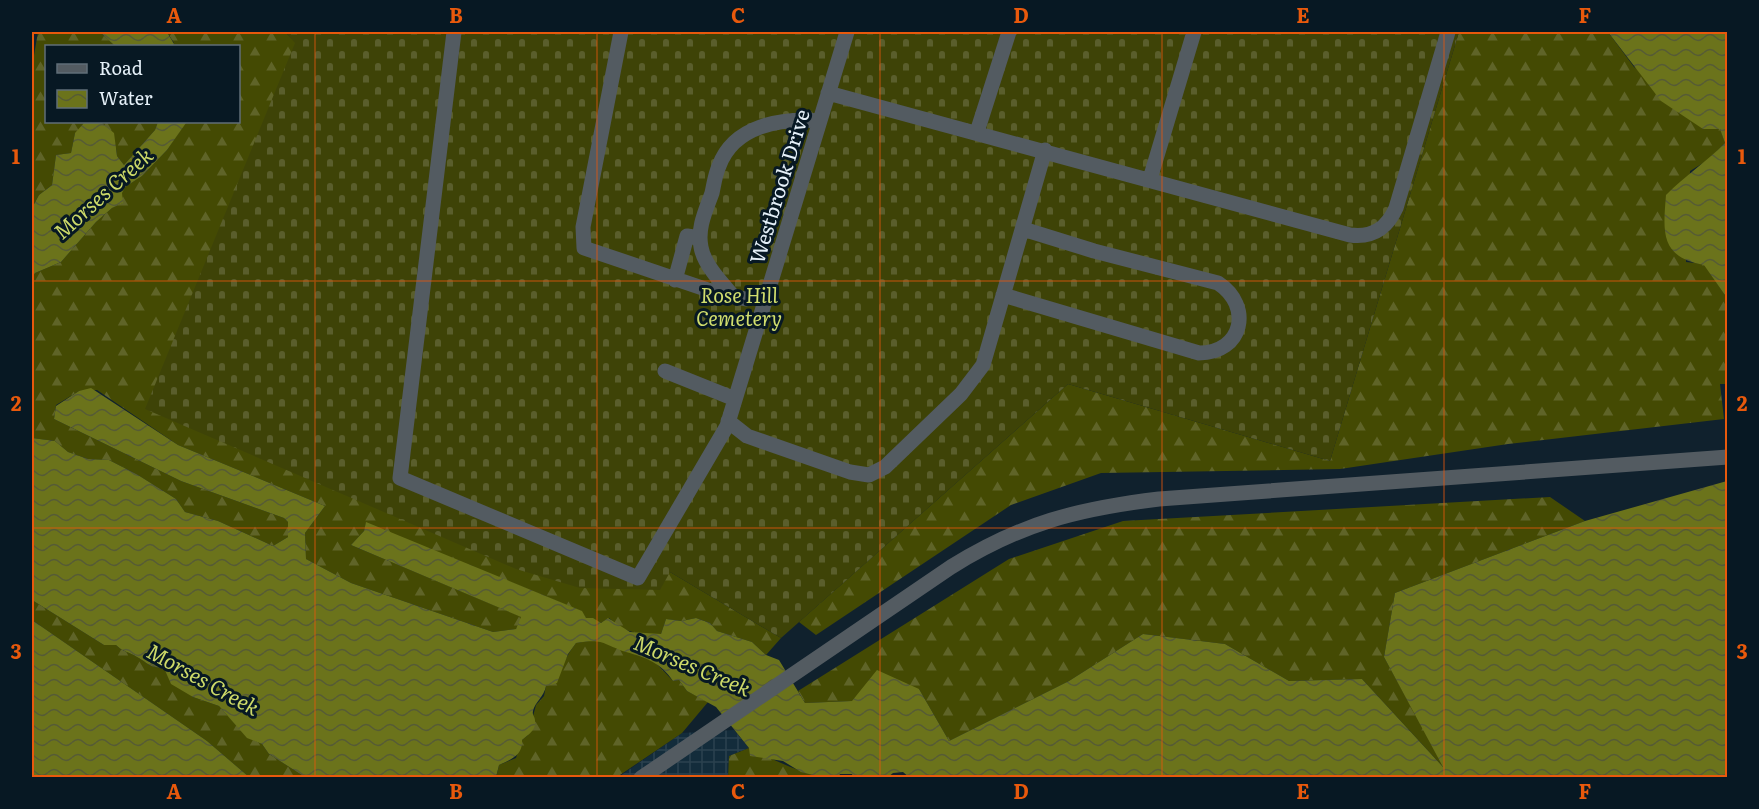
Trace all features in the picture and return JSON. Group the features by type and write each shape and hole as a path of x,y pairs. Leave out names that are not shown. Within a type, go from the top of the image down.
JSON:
{"lane":[{"name":"Westbrook Drive","path":"454,32 400,478 638,578 729,421 847,32"},
{"path":"621,32 583,228 584,248 675,280 746,299 768,291"},
{"path":"977,132 1009,32"},
{"path":"1150,178 1194,32"},
{"path":"828,93 1150,178 1350,235 1368,235 1385,226 1396,208 1448,32"},
{"path":"734,296 716,275 701,249 700,229 719,165 730,147 749,130 776,122 820,121"},
{"path":"729,421 747,436 850,472 869,475 877,472 901,452 972,380 988,352 1045,150"},
{"path":"1003,295 1199,353 1222,349 1231,342 1238,330 1239,316 1236,302 1218,283 1094,251 1023,229"},
{"path":"675,280 687,236 700,238"},
{"path":"665,371 735,399"},
{"path":"641,777 982,547 1049,519 1087,509 1159,499 1728,457"}],"shaded area":[{"path":"734,730 749,748 729,756 728,777 617,778 682,733"}],"green space":[{"path":"38,32 100,32 114,45 45,45 45,123 158,123 155,130 124,165 117,156 116,148 75,133 71,153 56,155 52,185 39,195 32,208 32,67"},
{"path":"167,32 285,32 295,42 670,572 781,638 766,655 752,642 717,631 710,623 696,618 682,621 666,619 661,634 639,634 626,630 609,618 601,623 586,618 581,611 366,523 364,531 351,545 522,617 516,629 493,632 351,583 306,559 305,533 325,506 178,445 97,390 79,391 56,405 54,419 181,481 284,518 288,522 288,537 273,546 218,521 185,512 176,499 109,460 88,459 68,452 55,441 32,438 32,278 35,273 61,262 96,222 112,208 122,203 121,193 125,187 142,176 167,150 185,123 240,123 240,45 173,45 174,43"},
{"name":"Rose Hill Cemetery","path":"285,32 1459,32 1330,461 1068,384 781,638 670,572 660,590 580,588 516,569 145,409 295,43"},
{"path":"1459,32 1608,32 1634,67 1720,128 1725,143 1708,160 1690,171 1686,262 1704,264 1727,298 1727,384 1720,384 1724,419 1508,444 1340,469 1101,473 1011,505 816,635 799,622 1068,384 1330,461"},
{"path":"1550,497 1585,521 1395,593 1384,657 1445,769 1362,679 1289,681 1225,644 1143,634 1069,681 949,741 919,689 852,701 805,703 798,691 1009,559 1123,521"},
{"path":"32,600 104,645 116,645 151,666 164,668 193,697 219,706 247,737 262,744 269,754 305,777 249,777 207,741 32,620"},
{"path":"603,641 655,662 673,681 679,680 687,691 708,702 682,733 617,777 496,778 499,765 516,758 522,740 528,735 536,705 544,696 546,686 555,677 576,643"},
{"path":"749,748 793,768 821,777 728,778 729,756"}],"water":[{"path":"100,32 167,32 174,44 173,45 114,45"},
{"path":"1608,32 1727,32 1727,298 1704,265 1679,256 1672,249 1667,241 1664,221 1666,195 1725,143 1720,129 1703,129 1661,101"},
{"name":"Morses Creek","path":"84,123 102,123 114,133 117,156 124,165 155,130 158,123 186,123 167,150 142,176 125,187 122,193 123,203 112,208 96,222 61,262 35,273 32,278 32,208 39,195 52,185 56,155 71,153 75,133"},
{"name":"Morses Creek","path":"91,388 178,445 325,506 305,533 306,559 351,583 493,632 516,629 521,617 351,545 364,531 366,522 582,611 586,618 593,618 601,623 608,618 630,632 661,634 666,619 682,621 696,618 710,623 717,631 752,642 766,655 779,660 805,703 852,701 877,670 919,689 949,741 1069,681 1143,634 1225,644 1289,681 1362,679 1443,767 1384,657 1395,593 1585,521 1727,481 1727,777 910,778 903,772 893,773 888,777 853,777 852,774 840,774 838,777 821,777 801,772 783,761 750,756 749,748 716,707 687,691 679,680 673,681 664,670 647,659 592,641 576,643 568,654 557,683 546,686 534,708 535,724 522,740 521,750 512,759 499,765 496,777 305,777 269,754 262,744 247,738 219,706 193,697 171,684 164,668 151,666 116,645 104,645 32,600 32,438 55,441 68,452 88,459 109,460 176,499 185,512 218,521 273,546 288,537 288,522 284,518 181,481 54,419 56,406 79,391"},
{"path":"32,620 207,741 249,777 32,777"}]}
